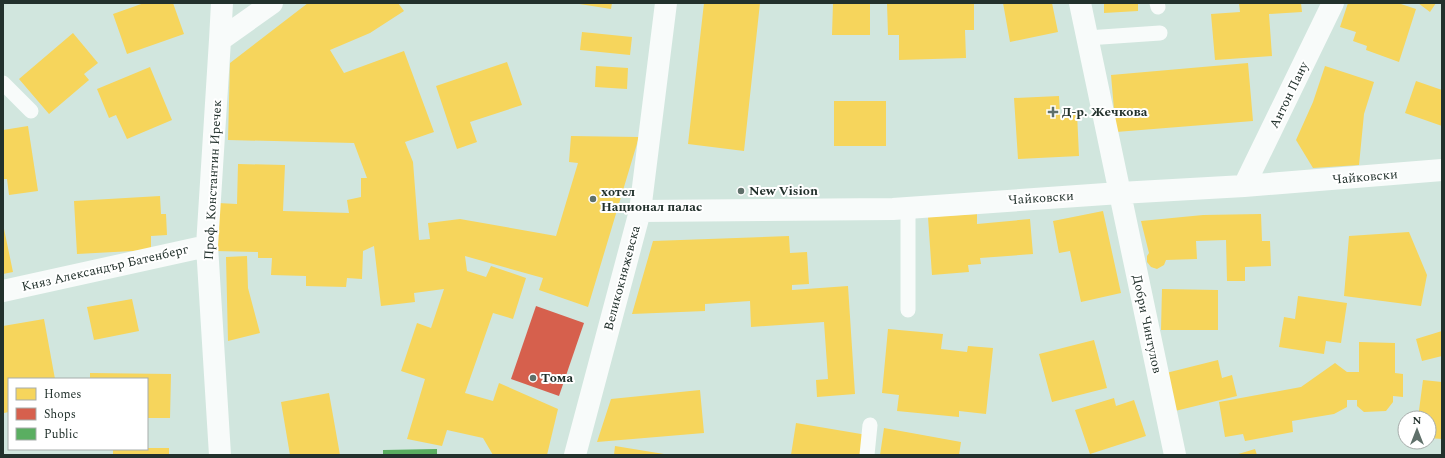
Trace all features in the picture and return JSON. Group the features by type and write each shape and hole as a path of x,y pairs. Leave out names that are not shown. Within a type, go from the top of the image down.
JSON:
{"street":[{"name":"Проф. Константин Иречек","path":"220,455 207,246 222,3"},
{"path":"220,40 272,3"},
{"name":"Великокняжевска","path":"575,455 640,211 666,3"},
{"name":"Добри Чинтулов","path":"1080,3 1175,455"},
{"name":"Антон Пану","path":"1244,186 1333,3"},
{"name":"Чайковски","path":"640,211 908,208 1244,186 1442,170"},
{"name":"Княз Александър Батенберг","path":"3,291 207,246"}],"lane":[{"path":"1087,38 1160,33"},
{"path":"3,83 31,111"},
{"path":"908,208 908,310"},
{"path":"867,455 870,425"}],"building: Homes":[{"path":"144,3 173,3 184,34 127,54 113,14"},
{"path":"308,3 398,3 404,11 370,33 330,50 344,73 404,51 434,132 405,142 413,162 419,240 430,239 428,223 460,219 556,236 578,163 569,162 571,136 639,137 588,307 539,290 543,278 465,256 467,271 486,277 491,266 526,278 513,319 493,313 465,393 493,401 499,383 558,409 547,455 493,455 483,438 447,430 442,446 407,439 425,379 401,371 417,323 431,328 444,289 414,293 415,302 381,306 374,246 363,251 362,279 347,278 346,287 306,286 306,276 271,275 272,258 258,258 258,252 216,251 218,203 237,204 238,164 285,165 283,211 349,213 347,200 361,197 361,178 367,178 354,143 228,140 230,63"},
{"path":"573,3 612,3 611,9"},
{"path":"704,3 760,3 744,151 688,144"},
{"path":"833,3 870,3 870,35 832,35"},
{"path":"887,3 974,3 974,30 965,30 966,58 899,60 899,35 888,35"},
{"path":"1003,3 1052,3 1058,32 1010,42"},
{"path":"1104,3 1138,3 1138,11 1104,13"},
{"path":"1239,3 1301,3 1302,12 1269,14 1272,56 1215,60 1211,14 1240,12"},
{"path":"1348,3 1401,3 1416,9 1399,62 1366,50 1367,46 1353,41 1356,32 1340,27"},
{"path":"1418,3 1436,3 1430,12"},
{"path":"582,32 632,37 630,55 580,50"},
{"path":"73,33 98,63 84,74 89,80 49,114 19,79"},
{"path":"507,62 522,105 470,122 477,142 457,149 436,86"},
{"path":"1248,63 1253,121 1116,132 1111,75"},
{"path":"596,66 628,68 627,89 595,87"},
{"path":"1325,66 1374,82 1364,114 1359,165 1313,168 1296,140 1313,102"},
{"path":"150,67 172,120 127,139 116,115 109,118 97,89"},
{"path":"1416,81 1442,90 1442,126 1405,113"},
{"path":"1059,96 1060,115 1077,113 1079,156 1018,159 1014,98"},
{"path":"834,101 886,101 886,146 834,146"},
{"path":"28,126 38,191 9,195 7,179 3,179 3,130"},
{"path":"160,196 161,214 166,214 167,235 151,236 151,250 77,254 74,201"},
{"path":"1103,211 1121,293 1081,302 1070,251 1059,253 1053,221"},
{"path":"977,214 977,224 1030,219 1033,254 980,258 981,264 968,265 969,272 932,275 928,217"},
{"path":"1261,214 1262,241 1270,241 1271,266 1245,267 1245,281 1227,281 1226,240 1196,241 1197,259 1166,260 1164,265 1157,269 1151,267 1147,262 1147,256 1149,253 1141,221 1203,215"},
{"path":"3,224 13,272 3,274"},
{"path":"1409,232 1427,275 1421,306 1344,296 1349,236"},
{"path":"789,236 790,253 807,252 809,284 792,285 792,290 848,286 855,394 817,397 816,380 828,379 824,322 751,327 750,301 705,304 705,311 632,314 653,241"},
{"path":"247,256 248,288 260,333 228,341 226,257"},
{"path":"1162,289 1218,290 1218,330 1161,330"},
{"path":"1298,296 1347,303 1341,343 1326,341 1324,354 1279,347 1284,317 1295,319"},
{"path":"132,299 139,331 94,340 87,307"},
{"path":"44,319 55,378 8,378 8,412 4,413 3,326"},
{"path":"888,329 943,334 941,349 967,352 968,346 993,348 986,414 959,411 959,417 897,411 899,395 882,393"},
{"path":"1442,331 1442,356 1422,361 1416,339"},
{"path":"1094,340 1107,388 1052,402 1039,354"},
{"path":"1359,342 1395,343 1395,373 1403,374 1403,397 1393,396 1393,402 1386,411 1364,412 1357,406 1357,400 1347,400 1347,407 1334,414 1292,421 1293,432 1245,441 1243,434 1225,437 1219,402 1301,387 1335,363 1347,372 1359,372"},
{"path":"1218,360 1222,378 1232,375 1237,396 1175,411 1166,373"},
{"path":"90,373 171,374 170,418 148,418 148,378 90,378"},
{"path":"1423,380 1442,382 1442,439 1437,439 1437,410 1419,410"},
{"path":"700,390 704,433 597,442 611,399"},
{"path":"329,393 340,455 290,455 281,402"},
{"path":"1114,398 1116,406 1134,400 1146,436 1090,454 1075,410"},
{"path":"796,423 867,435 863,455 791,455"},
{"path":"884,428 961,442 959,455 880,455"},
{"path":"615,446 664,454 664,455 614,455"},
{"path":"148,448 169,448 169,455 113,455 113,450 148,450"},
{"path":"1255,449 1257,455 1235,455"}],"building: Shops":[{"path":"536,306 584,323 559,396 511,379"}],"building: Public":[{"path":"437,449 437,455 383,455 383,450"}],"place":[{"name":"Д-р. Жечкова","path":"1053,112"},
{"name":"New Vision","path":"741,191"},
{"name":"хотел Национал палас","path":"593,199"},
{"name":"Тома","path":"533,378"}]}
